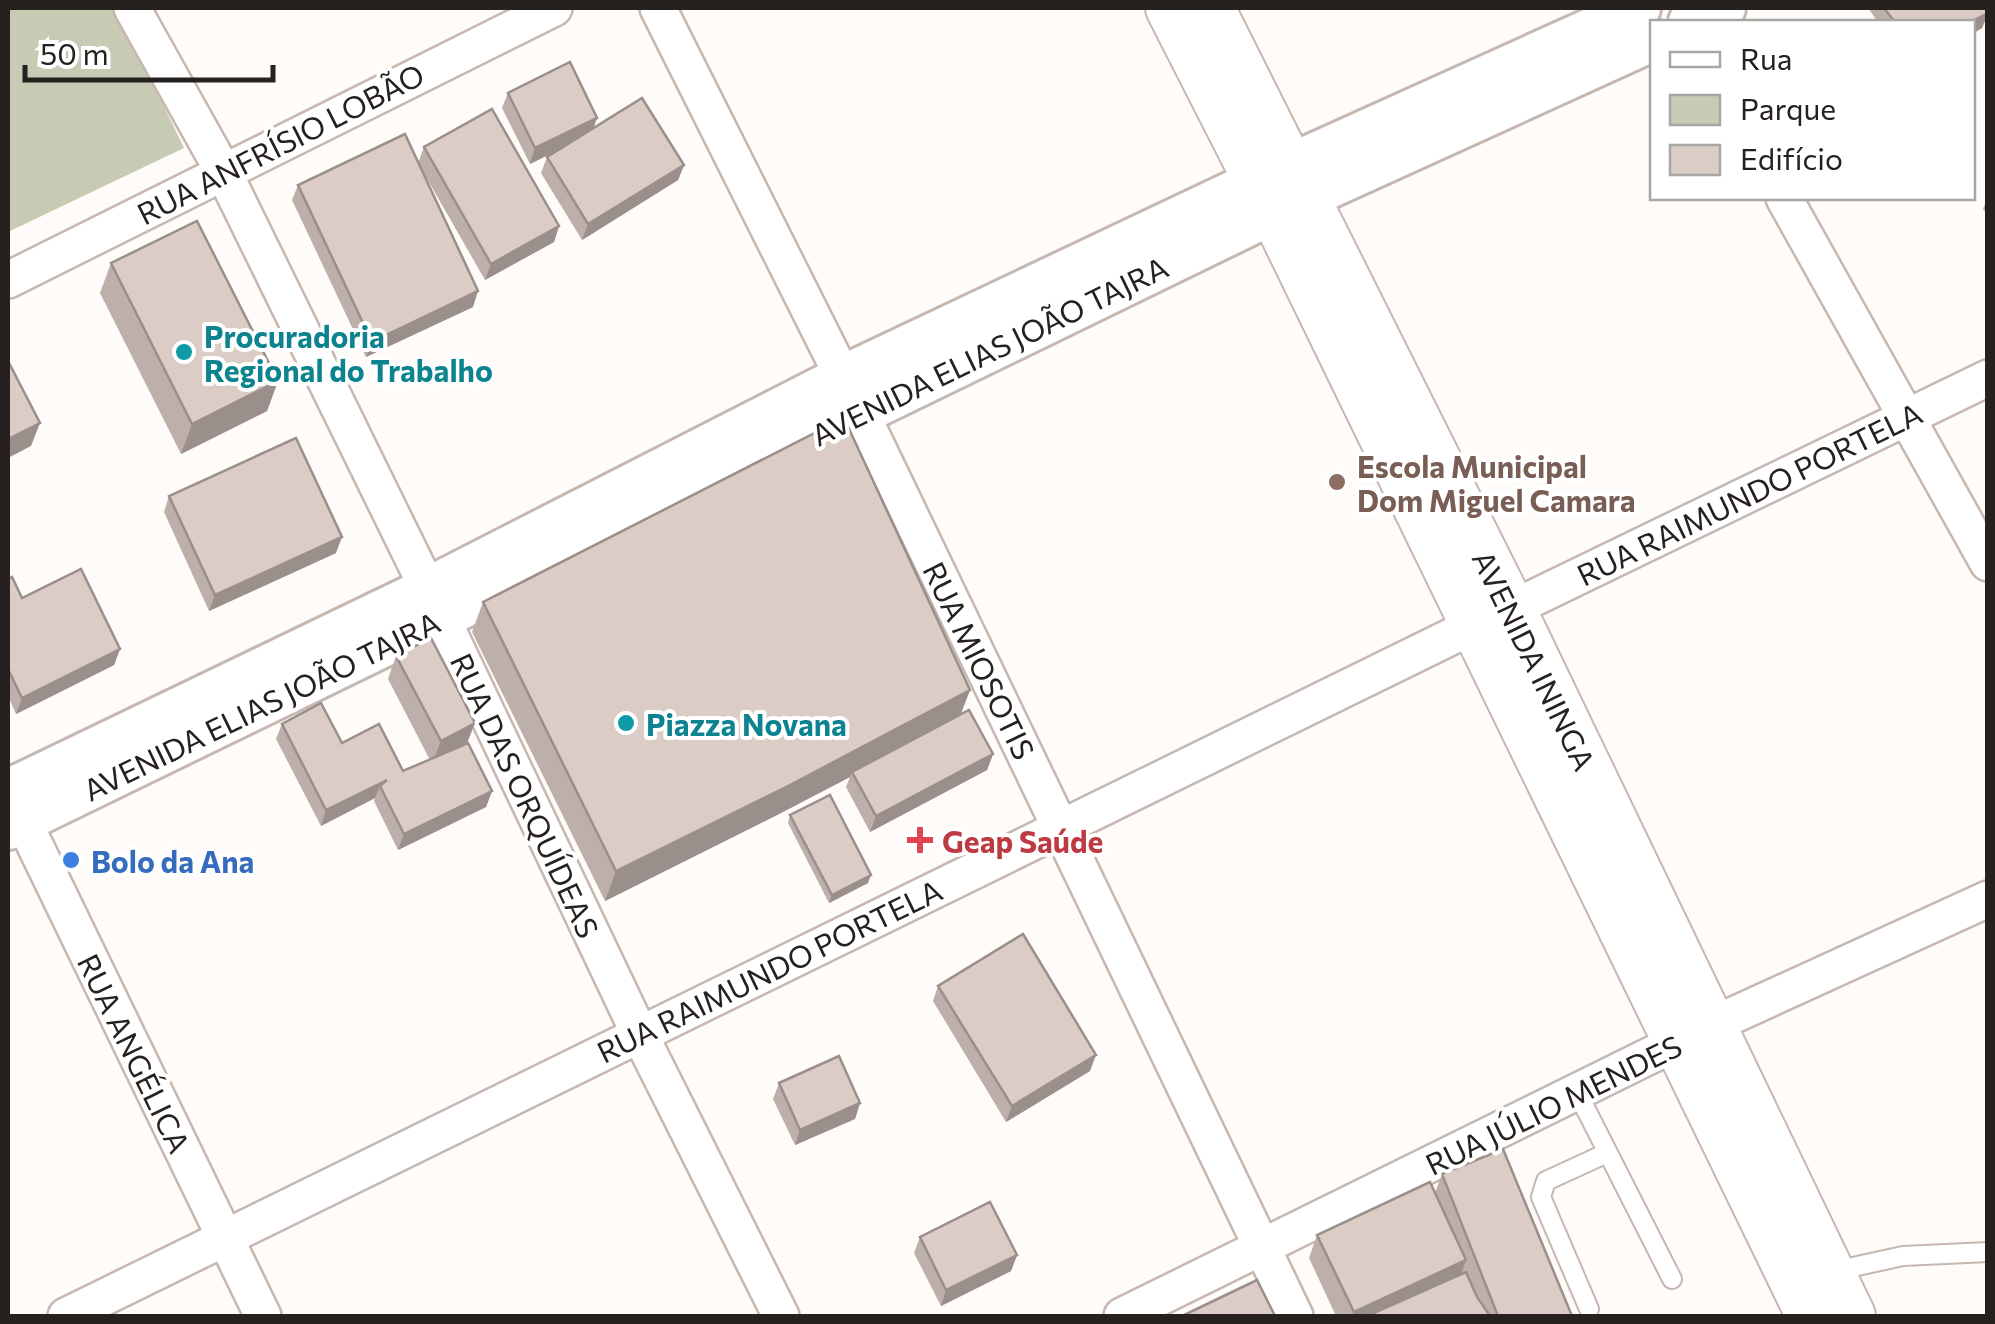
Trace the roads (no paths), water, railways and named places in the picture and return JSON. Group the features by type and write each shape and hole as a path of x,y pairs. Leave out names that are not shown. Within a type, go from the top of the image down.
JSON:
{"main road":[{"name":"AVENIDA ININGA","path":"1170,8 1281,189"},
{"name":"AVENIDA ININGA","path":"1210,8 1281,189 1695,1034 1851,1316"},
{"name":"AVENIDA ININGA","path":"1695,1034 1811,1316"}],"street":[{"name":"RUA DAS ORQUÍDEAS","path":"132,8 224,171 639,1034 781,1316"},
{"name":"RUA ANFRÍSIO LOBÃO","path":"8,280 554,8"},
{"name":"RUA MIOSOTIS","path":"658,8 852,394 1295,1316"},
{"name":"AVENIDA ELIAS JOÃO TAJRA","path":"11,804 435,603 852,394 1281,189 1639,8"},
{"path":"1693,20 1724,8"},
{"name":"AVENIDA ELIAS JOÃO TAJRA","path":"1281,189 1650,41"},
{"path":"1785,200 1988,562"},
{"name":"RUA RAIMUNDO PORTELA","path":"66,1316 1988,378"},
{"name":"RUA ANGÉLICA","path":"11,804 263,1316"},
{"name":"RUA JÚLIO MENDES","path":"1122,1316 1695,1034 1988,899"}],"lane":[{"path":"1577,1092 1672,1279"},
{"path":"1589,1309 1541,1189 1546,1180 1608,1153"},
{"path":"1830,1272 1903,1256 1988,1252"}],"place":[{"name":"Procuradoria Regional do Trabalho","path":"184,352"},
{"name":"Escola Municipal Dom Miguel Camara","path":"1337,482"},
{"name":"Piazza Novana","path":"626,723"},
{"name":"Geap Saúde","path":"920,840"},
{"name":"Bolo da Ana","path":"71,860"}]}
